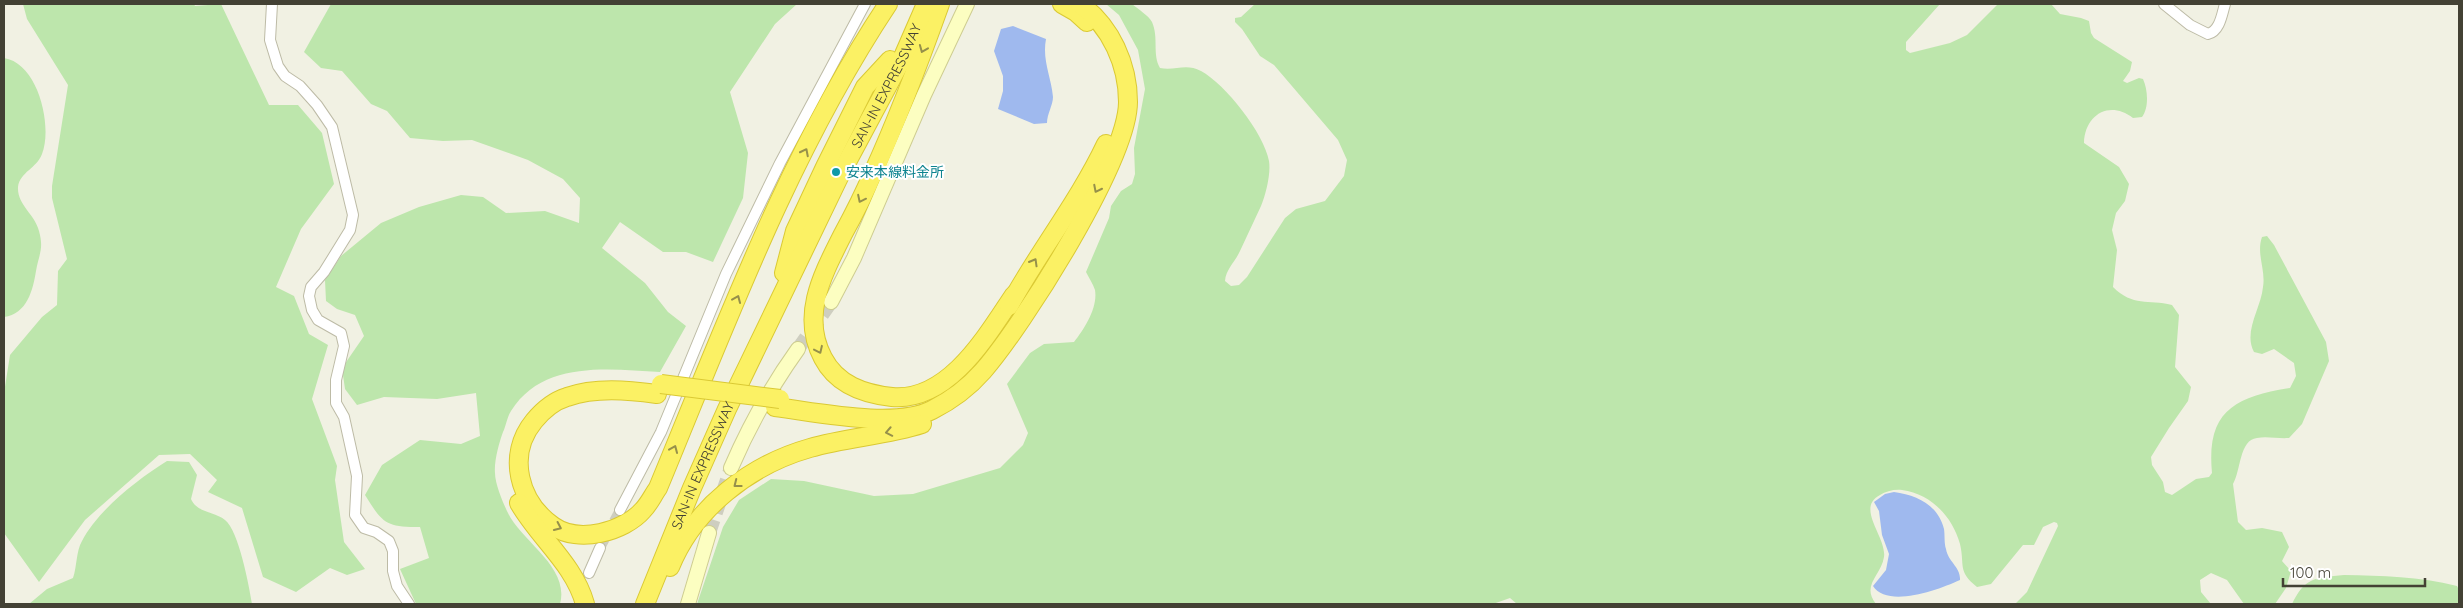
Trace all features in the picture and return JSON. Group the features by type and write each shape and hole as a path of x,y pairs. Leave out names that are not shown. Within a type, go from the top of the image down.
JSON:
{"highway":[{"path":"659,389 596,390 567,397 544,409 526,430 518,453 520,482 533,507 554,527 575,533 601,534 623,527 643,510 658,488 765,233 848,66 888,4"},
{"name":"SAN-IN EXPRESSWAY","path":"895,62 920,4"},
{"name":"SAN-IN EXPRESSWAY","path":"895,62 926,4"},
{"path":"940,4 874,172 825,268 814,299 812,325 816,346 828,368 848,385 870,395 905,398 946,380 982,342 1014,295"},
{"path":"778,403 870,410 902,409 926,403 951,389 971,371 1040,251 1070,208 1106,146 1117,112 1117,75 1109,52 1095,30 1076,12 1062,4"},
{"path":"585,604 582,593 568,568 526,515 513,493 508,468 516,429 531,409 549,396 568,387 618,381 659,389 778,403 874,418 903,418 930,411 961,392 983,370 1062,253 1097,190 1113,155 1126,118 1128,103 1125,73 1116,46 1101,24 1080,4"},
{"path":"782,292 795,231 821,175 865,87 895,62"},
{"path":"782,292 815,242 890,92 895,62"},
{"name":"SAN-IN EXPRESSWAY","path":"646,604 692,488 782,292"},
{"path":"646,604 661,589 673,560 690,532 706,512 746,477 776,460 811,448 907,429 935,420 967,402 991,377 1032,300"}],"main road":[{"path":"830,302 854,258 924,95 967,4"},
{"path":"731,468 754,416 773,383 798,350"},
{"path":"688,604 709,533"}],"street":[{"path":"272,4 270,40 278,66 285,76 300,86 312,98 332,127 353,215 350,230 324,272 311,287 309,296 312,310 318,320 341,333 344,346 336,380 336,403 344,418 357,476 355,515 364,528 376,532 389,541 393,551 393,571 397,586 409,604"},
{"path":"620,510 661,432 726,274 776,171 865,4"},
{"path":"2164,4 2190,25 2208,34 2214,32 2217,28 2225,4"},
{"path":"588,573 600,548"}],"green space":[{"path":"23,4 194,4 195,6 221,4 269,105 298,105 322,133 334,184 301,229 276,287 294,296 309,334 328,345 312,399 337,466 335,480 344,542 365,569 347,575 330,568 296,592 263,577 242,508 208,492 217,480 190,454 159,455 85,520 39,582 4,533 4,393 10,355 42,317 57,305 58,271 67,259 52,198 52,186 68,85 27,19"},
{"path":"331,4 797,4 775,24 730,92 748,153 743,198 713,262 686,252 663,252 620,222 602,248 645,283 668,312 686,326 660,372 598,370 558,375 540,383 524,395 508,416 496,458 495,477 498,488 506,509 515,524 552,567 558,578 561,591 560,604 416,604 400,569 429,558 420,527 392,525 386,522 376,512 365,495 382,465 420,440 461,444 480,436 476,393 437,399 384,397 357,405 345,389 342,368 364,336 355,315 337,309 326,301 325,280 341,256 381,223 419,207 461,195 483,197 506,213 545,211 579,223 580,198 563,179 528,160 472,140 443,141 410,138 387,111 371,104 342,71 321,68 304,52"},
{"path":"1106,4 1132,4 1146,15 1151,20 1154,28 1156,57 1160,68 1185,67 1196,69 1211,77 1242,110 1260,137 1266,150 1269,161 1269,177 1266,190 1261,206 1240,251 1227,273 1225,281 1231,286 1239,285 1247,277 1285,218 1296,209 1325,201 1344,176 1347,160 1338,140 1274,65 1260,56 1235,22 1235,18 1241,17 1255,4 1940,4 1906,42 1906,50 1910,53 1950,43 1967,35 1998,4 2051,4 2060,14 2089,21 2094,38 2132,62 2130,71 2123,81 2127,83 2139,78 2143,79 2146,88 2147,104 2142,117 2133,118 2116,110 2100,113 2089,124 2085,133 2084,143 2119,167 2129,184 2125,201 2116,213 2112,230 2117,250 2113,287 2134,300 2172,305 2179,315 2175,367 2191,387 2188,401 2151,457 2152,465 2163,482 2165,492 2172,495 2196,479 2209,477 2212,473 2211,452 2214,435 2220,421 2228,411 2254,396 2290,388 2296,376 2294,363 2274,349 2262,354 2254,352 2251,344 2251,328 2262,295 2264,281 2260,256 2262,237 2267,236 2274,245 2326,342 2329,361 2302,424 2289,438 2261,437 2251,440 2241,457 2233,484 2238,522 2246,530 2262,528 2282,532 2289,547 2282,561 2291,571 2286,588 2275,604 2244,604 2227,580 2211,573 2200,580 2201,592 2211,604 2015,604 2027,592 2058,526 2057,523 2054,522 2043,527 2034,545 2023,545 1991,584 1977,587 1964,572 1960,544 1952,524 1946,516 1931,501 1922,496 1912,492 1894,490 1880,495 1873,501 1870,507 1871,515 1884,549 1882,564 1873,580 1870,591 1876,604 1517,604 1510,598 1493,604 697,604 723,527 739,500 771,479 804,481 874,496 913,494 1000,468 1023,445 1028,433 1007,384 1030,353 1044,344 1074,342 1086,325 1094,304 1095,290 1086,272 1109,218 1111,206 1121,191 1132,184 1135,174 1134,148 1145,89 1138,50 1119,15"},
{"path":"4,58 16,62 26,71 34,83 44,113 45,142 40,159 22,177 18,187 20,199 37,225 41,242 35,278 28,300 18,311 4,317"},
{"path":"167,461 189,462 197,475 191,499 194,504 221,517 230,526 243,559 252,604 29,604 47,589 73,578 80,545 89,529 120,496"},
{"path":"2344,575 2415,578 2457,586 2459,590 2459,604 2292,604 2302,588 2312,580"}],"water":[{"path":"1013,26 1046,39 1045,54 1053,97 1047,123 1034,124 998,109 1003,91 1003,76 994,51 1001,29"},
{"path":"1903,493 1918,499 1932,508 1937,514 1944,529 1947,554 1959,572 1960,580 1926,593 1900,597 1880,593 1873,586 1886,570 1889,554 1882,535 1879,511 1874,502 1885,494"}],"tunnel":[{"path":"798,349 831,302"},
{"path":"709,533 731,468"},
{"path":"600,548 620,510"}],"place":[{"name":"安来本線料金所","path":"836,172"}]}
